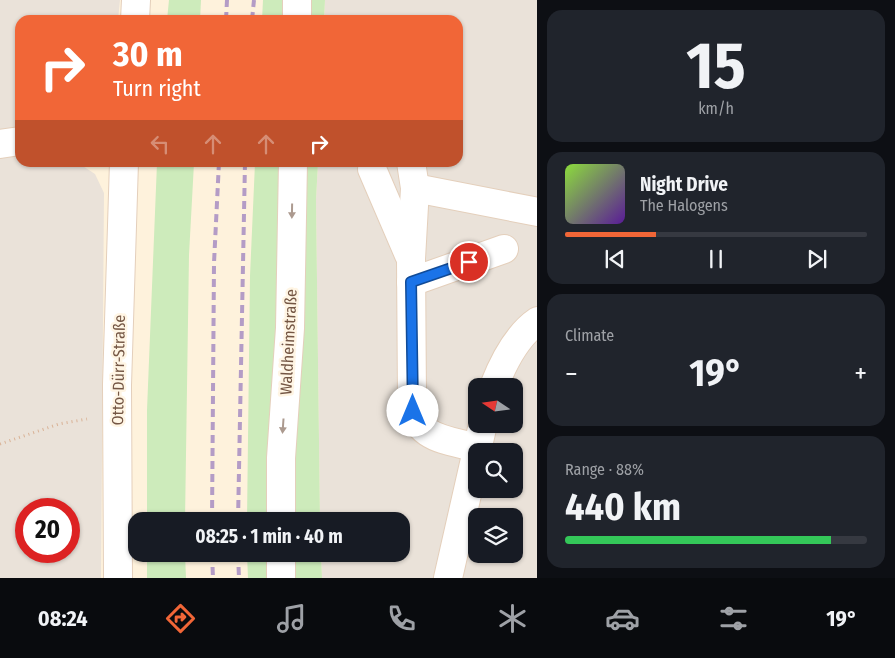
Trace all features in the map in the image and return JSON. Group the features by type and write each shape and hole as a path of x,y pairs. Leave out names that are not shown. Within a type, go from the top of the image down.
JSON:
{"street":[{"path":"135,15 136,0"},
{"path":"297,0 297,15"},
{"path":"0,144 15,142"},
{"name":"Otto-Dürr-Straße","path":"118,578 117,418 124,167"},
{"name":"Waldheimstraße","path":"281,512 281,458 290,328 293,167"},
{"path":"372,169 411,270"},
{"path":"448,578 480,436 433,436 423,430 415,420 412,401 411,270 413,175 537,212"},
{"path":"411,270 504,249"},
{"path":"497,378 518,342 529,327 537,322"},
{"path":"281,562 281,578"}],"path":[{"path":"0,444 59,424 86,418 117,418"}],"shaded area":[{"path":"0,0 120,0 118,15 15,15 15,167 84,167 95,174 104,193 101,578 0,578"},
{"path":"325,0 537,0 537,578 322,578 321,562 410,562 410,512 320,512 316,200 318,167 463,167 463,15 324,15"}],"green space":[{"path":"169,0 201,0 200,15 168,15"},
{"path":"263,0 325,0 324,15 262,15"},
{"path":"157,167 194,167 189,255 185,512 147,512 147,410"},
{"path":"255,167 318,167 316,200 320,512 247,512 250,276"},
{"path":"147,562 185,562 186,578 147,578"},
{"path":"247,562 321,562 322,578 248,578"}],"railway":[{"path":"226,15 227,0"},
{"path":"252,15 254,0"},
{"path":"212,512 214,263 219,167"},
{"path":"238,512 245,167"},
{"path":"212,562 213,578"},
{"path":"238,562 239,578"}],"route":[{"path":"413,411 411,282 469,262"}]}
